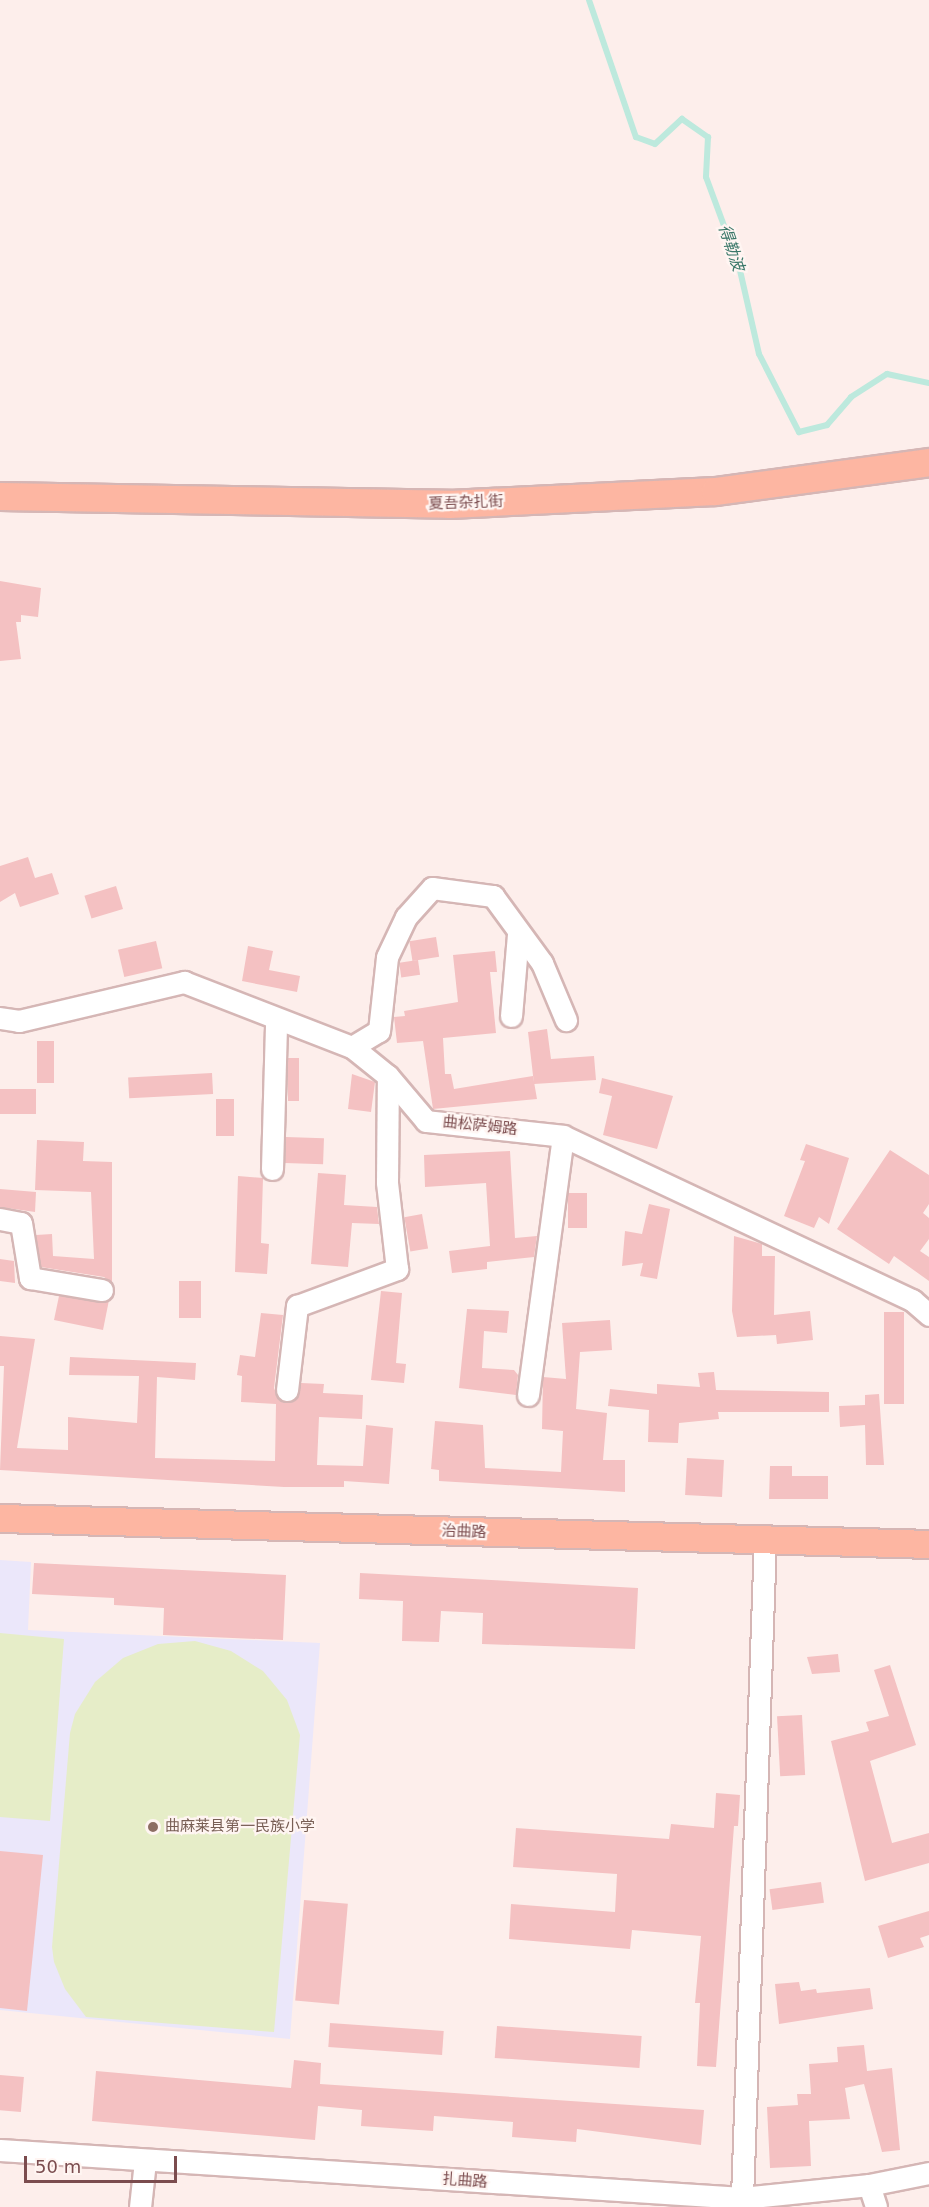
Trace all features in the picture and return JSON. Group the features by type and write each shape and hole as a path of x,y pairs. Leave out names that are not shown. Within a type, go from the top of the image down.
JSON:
{"main road":[{"name":"夏吾杂扎街","path":"0,496 449,504 715,491 929,462"},
{"name":"治曲路","path":"0,1518 929,1544"}],"street":[{"path":"352,1047 379,1031 387,957 406,918 432,888 493,896 542,963 566,1020"},
{"path":"511,1016 518,934"},
{"name":"曲松萨姆路","path":"0,1018 19,1021 184,982 352,1047 388,1076 426,1121 563,1136 912,1300 929,1315"},
{"path":"272,1169 276,1023"},
{"path":"287,1390 297,1306 397,1269 387,1182 388,1076"},
{"path":"528,1395 563,1136"},
{"path":"0,1219 21,1223 30,1278 102,1290"},
{"path":"742,2198 765,1541"},
{"name":"扎曲路","path":"0,2150 742,2198 869,2185 929,2172"},
{"path":"140,2207 146,2161"},
{"path":"869,2185 876,2207"}],"shaded area":[{"name":"曲麻莱县第一民族小学","path":"0,1560 31,1562 28,1630 320,1643 290,2039 0,2010"}],"green space":[{"path":"0,1633 64,1639 50,1821 0,1817"},
{"name":"曲麻莱县第一民族小学","path":"195,1641 231,1651 263,1671 287,1700 300,1735 274,2032 86,2017 65,1989 54,1962 52,1947 70,1733 75,1714 95,1682 123,1658 158,1644"}],"building":[{"path":"0,581 41,588 38,617 21,615 21,622 16,622 21,659 0,661"},
{"path":"28,857 35,878 52,873 59,894 20,907 15,893 0,902 0,866"},
{"path":"116,886 123,909 91,919 84,896"},
{"path":"436,937 439,957 412,961 409,941"},
{"path":"156,941 162,968 124,977 118,950"},
{"path":"248,946 273,951 269,970 300,976 297,992 242,981"},
{"path":"495,951 497,972 490,972 496,1033 443,1038 445,1074 451,1074 454,1089 533,1076 537,1099 433,1109 423,1041 397,1043 394,1017 405,1016 404,1011 458,1002 453,955"},
{"path":"418,960 420,975 401,977 399,963"},
{"path":"547,1029 551,1059 594,1056 596,1080 534,1084 528,1032"},
{"path":"37,1041 54,1041 54,1083 37,1083"},
{"path":"288,1058 299,1058 299,1101 288,1101"},
{"path":"212,1073 213,1094 129,1098 128,1077"},
{"path":"352,1074 375,1082 371,1112 348,1109"},
{"path":"602,1078 673,1096 657,1149 603,1135 612,1096 599,1093"},
{"path":"0,1089 36,1089 36,1114 0,1114"},
{"path":"216,1099 234,1099 234,1136 216,1136"},
{"path":"286,1137 324,1138 323,1164 285,1163"},
{"path":"37,1140 84,1142 83,1161 112,1162 112,1283 104,1277 41,1267 36,1235 52,1234 53,1256 94,1259 91,1192 35,1190"},
{"path":"806,1144 849,1158 829,1224 819,1217 814,1228 784,1216 805,1161 800,1160"},
{"path":"890,1150 929,1175 929,1204 923,1213 929,1218 929,1239 920,1251 929,1257 929,1281 894,1256 889,1264 837,1229"},
{"path":"510,1151 515,1238 537,1236 534,1257 487,1262 487,1269 452,1273 449,1251 490,1246 486,1183 425,1187 424,1155"},
{"path":"318,1173 346,1175 344,1205 377,1207 379,1224 352,1223 348,1267 311,1264"},
{"path":"238,1176 263,1178 261,1243 269,1244 267,1274 235,1272"},
{"path":"0,1189 36,1192 35,1212 0,1207"},
{"path":"568,1193 587,1193 587,1228 568,1228"},
{"path":"649,1204 670,1209 657,1279 640,1276 643,1263 622,1266 625,1231 642,1234"},
{"path":"422,1214 428,1248 410,1252 404,1217"},
{"path":"734,1236 762,1244 762,1256 775,1256 774,1315 810,1311 813,1340 777,1344 776,1335 737,1337 732,1311"},
{"path":"0,1259 14,1261 15,1283 0,1281"},
{"path":"179,1281 201,1281 201,1318 179,1318"},
{"path":"381,1291 402,1293 396,1363 406,1364 404,1383 371,1380"},
{"path":"59,1296 109,1300 103,1330 54,1320"},
{"path":"467,1309 509,1311 507,1333 484,1331 482,1368 514,1370 518,1375 516,1395 459,1388"},
{"path":"884,1312 904,1312 904,1404 884,1404"},
{"path":"261,1313 283,1315 274,1388 279,1400 293,1401 301,1383 324,1384 323,1393 363,1395 362,1419 319,1417 317,1465 363,1466 366,1425 393,1428 389,1484 344,1481 344,1487 284,1487 0,1470 4,1366 0,1366 0,1336 35,1339 17,1448 68,1450 68,1417 137,1423 139,1376 69,1375 70,1357 196,1363 195,1380 157,1377 155,1458 275,1461 276,1404 241,1402 242,1376 237,1375 240,1355 255,1357"},
{"path":"610,1320 612,1350 580,1352 576,1409 607,1413 603,1460 625,1460 625,1492 439,1481 439,1470 431,1469 435,1421 483,1425 485,1468 561,1472 563,1431 542,1429 543,1377 566,1379 562,1323"},
{"path":"714,1372 716,1390 829,1392 829,1412 718,1412 719,1419 679,1423 678,1443 648,1442 649,1410 608,1406 610,1389 657,1394 657,1384 700,1387 698,1373"},
{"path":"879,1394 884,1465 866,1465 865,1425 840,1427 839,1406 865,1405 865,1395"},
{"path":"687,1458 724,1460 722,1497 685,1495"},
{"path":"770,1466 792,1466 792,1476 828,1476 828,1499 769,1499"},
{"path":"34,1563 286,1575 283,1640 163,1635 164,1608 114,1605 114,1598 32,1594"},
{"path":"360,1573 638,1588 635,1649 482,1644 483,1613 441,1611 439,1642 402,1641 403,1601 359,1599"},
{"path":"838,1654 840,1672 812,1674 807,1657"},
{"path":"890,1665 916,1745 870,1761 892,1843 929,1833 929,1863 865,1881 831,1741 869,1731 866,1722 889,1716 874,1670"},
{"path":"802,1715 805,1775 780,1776 777,1716"},
{"path":"716,1793 740,1795 738,1826 734,1826 716,2067 697,2066 700,2003 695,2003 701,1936 632,1930 630,1949 509,1939 511,1904 615,1912 617,1874 513,1867 516,1828 669,1839 671,1824 714,1828"},
{"path":"0,1851 43,1855 27,2011 0,2008"},
{"path":"821,1882 824,1903 772,1910 770,1889"},
{"path":"304,1900 348,1904 339,2004 295,2001"},
{"path":"929,1911 929,1935 920,1938 924,1947 888,1958 878,1926"},
{"path":"799,1982 801,1991 816,1989 817,1993 870,1988 873,2009 779,2024 775,1984"},
{"path":"330,2023 444,2031 442,2055 328,2047"},
{"path":"497,2026 642,2036 639,2068 495,2058"},
{"path":"864,2045 867,2071 892,2068 900,2150 882,2152 864,2084 845,2088 850,2119 809,2121 811,2166 770,2168 767,2107 798,2105 797,2094 811,2094 809,2064 838,2062 837,2047"},
{"path":"294,2060 321,2063 320,2084 704,2110 701,2145 577,2129 576,2142 512,2137 513,2122 434,2116 433,2131 361,2126 362,2110 318,2106 315,2140 92,2121 96,2071 291,2088"},
{"path":"0,2075 24,2077 21,2112 0,2110"}],"waterway":[{"name":"得勒波","path":"589,0 636,137 655,144 682,119 708,137 706,177 739,266 759,354 799,432 827,425 851,397 887,374 929,383"}],"place":[{"name":"曲麻莱县第一民族小学","path":"153,1827"}]}
